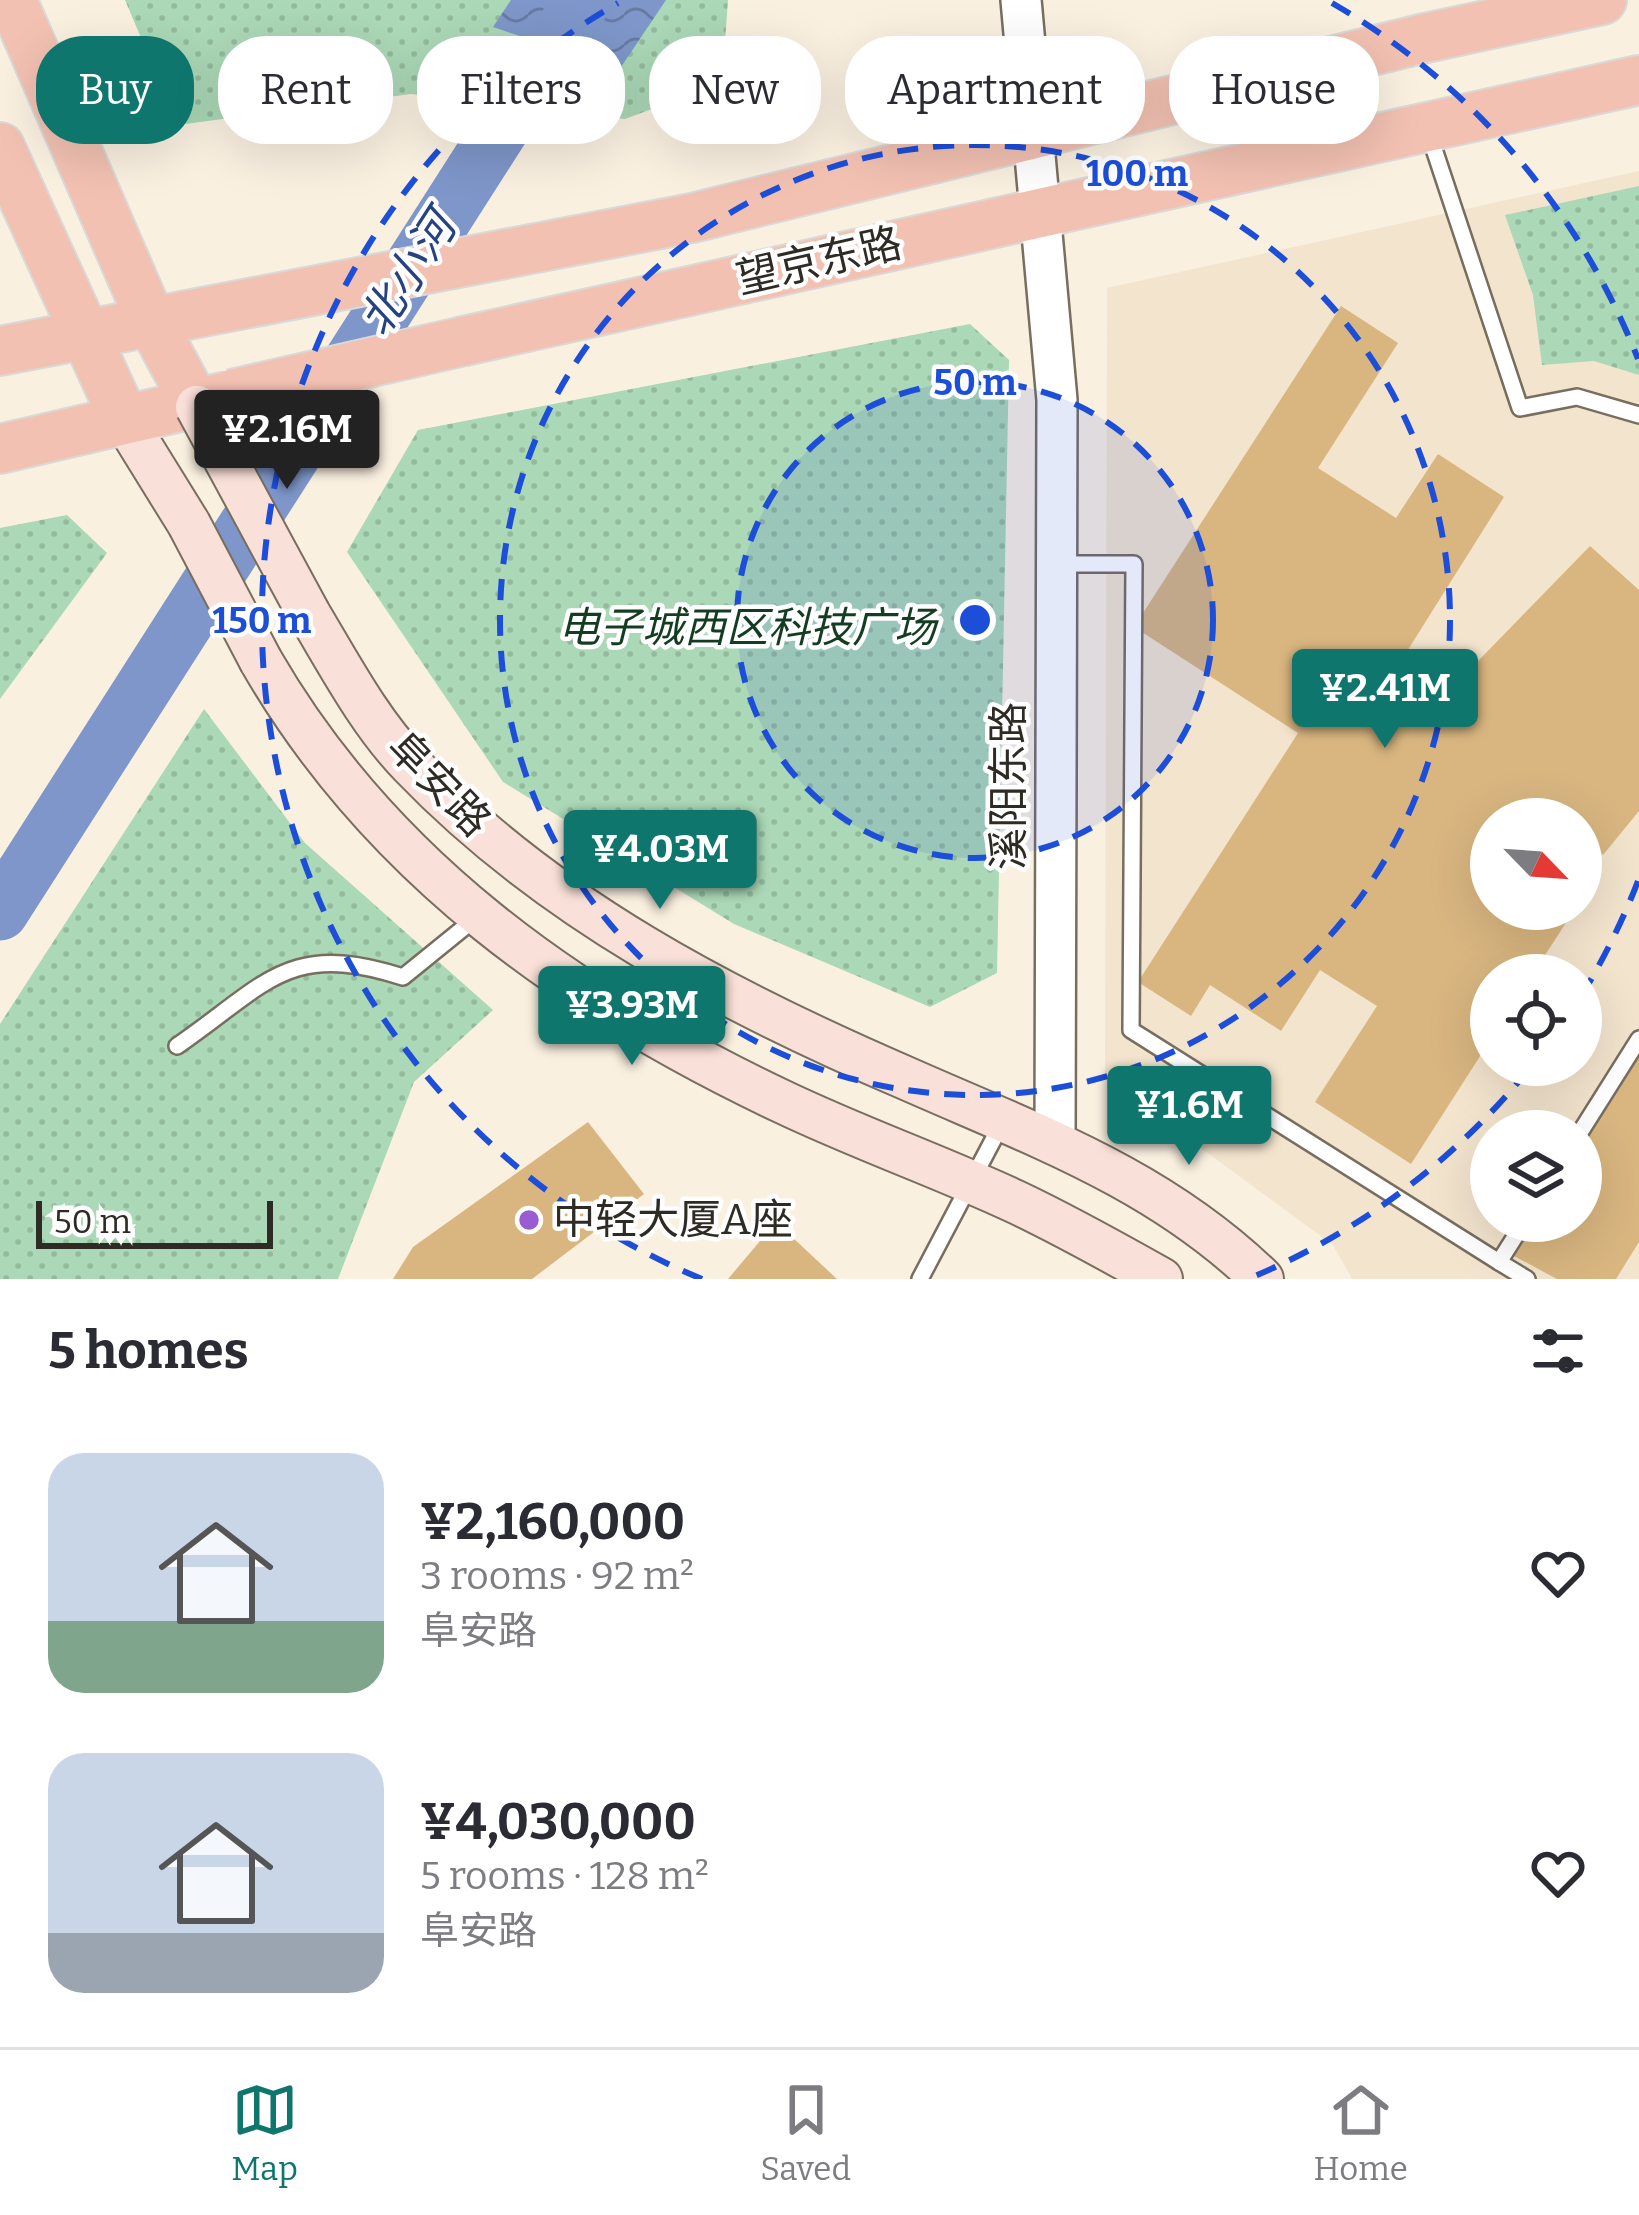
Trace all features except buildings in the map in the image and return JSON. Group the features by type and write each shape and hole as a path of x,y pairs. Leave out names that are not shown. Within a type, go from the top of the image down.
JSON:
{"main road":[{"name":"阜安路","path":"12,0 150,319 215,400 309,614 408,762 490,838 585,911 688,975 787,1027 1154,1191 1216,1234 1262,1279"},
{"name":"望京东路","path":"1145,108 1602,0"},
{"name":"望京东路","path":"0,449 1040,211 1639,80"},
{"name":"望京东路","path":"0,351 81,331 692,218 992,144"},
{"path":"0,147 124,419"},
{"name":"阜安路","path":"124,419 189,524 261,662 317,751 390,835 477,917 602,1006 679,1049 783,1102 970,1182 1161,1279"}],"street":[{"name":"溪阳东路","path":"1021,0 1023,36"},
{"name":"溪阳东路","path":"1030,144 1057,400 1055,1143"},
{"path":"0,327 81,331"}],"lane":[{"path":"1426,125 1520,408 1577,397 1639,415"},
{"path":"1058,564 1134,564 1131,1030 1527,1279"},
{"path":"177,1046 295,964 351,961 403,977 477,917"},
{"path":"1594,1110 1639,1039"},
{"path":"920,1279 1003,1121"},
{"path":"1499,1262 1512,1242"}],"shaded area":[{"path":"1639,171 1639,1279 1352,1279 1333,1245 1105,1078 1107,288"}],"green space":[{"path":"125,0 728,0 725,36 649,36 649,110 625,119 625,36 417,36 417,95 393,96 393,36 218,36 218,120 194,123 194,36 140,36"},
{"path":"1639,186 1639,375 1594,361 1542,365 1533,295 1505,215"},
{"name":"电子城西区科技广场","path":"970,324 1009,360 997,973 930,1007 734,924 503,782 347,552 418,430"},
{"path":"67,515 107,553 0,699 0,528"},
{"path":"204,709 305,843 493,1010 414,1082 338,1279 0,1279 0,1024"}],"water":[{"path":"511,0 666,0 625,61 625,36 519,36 493,27"}],"waterway":[{"name":"北小河","path":"0,912 583,0"}],"place":[{"name":"中轻大厦A座","path":"529,1220"}]}
